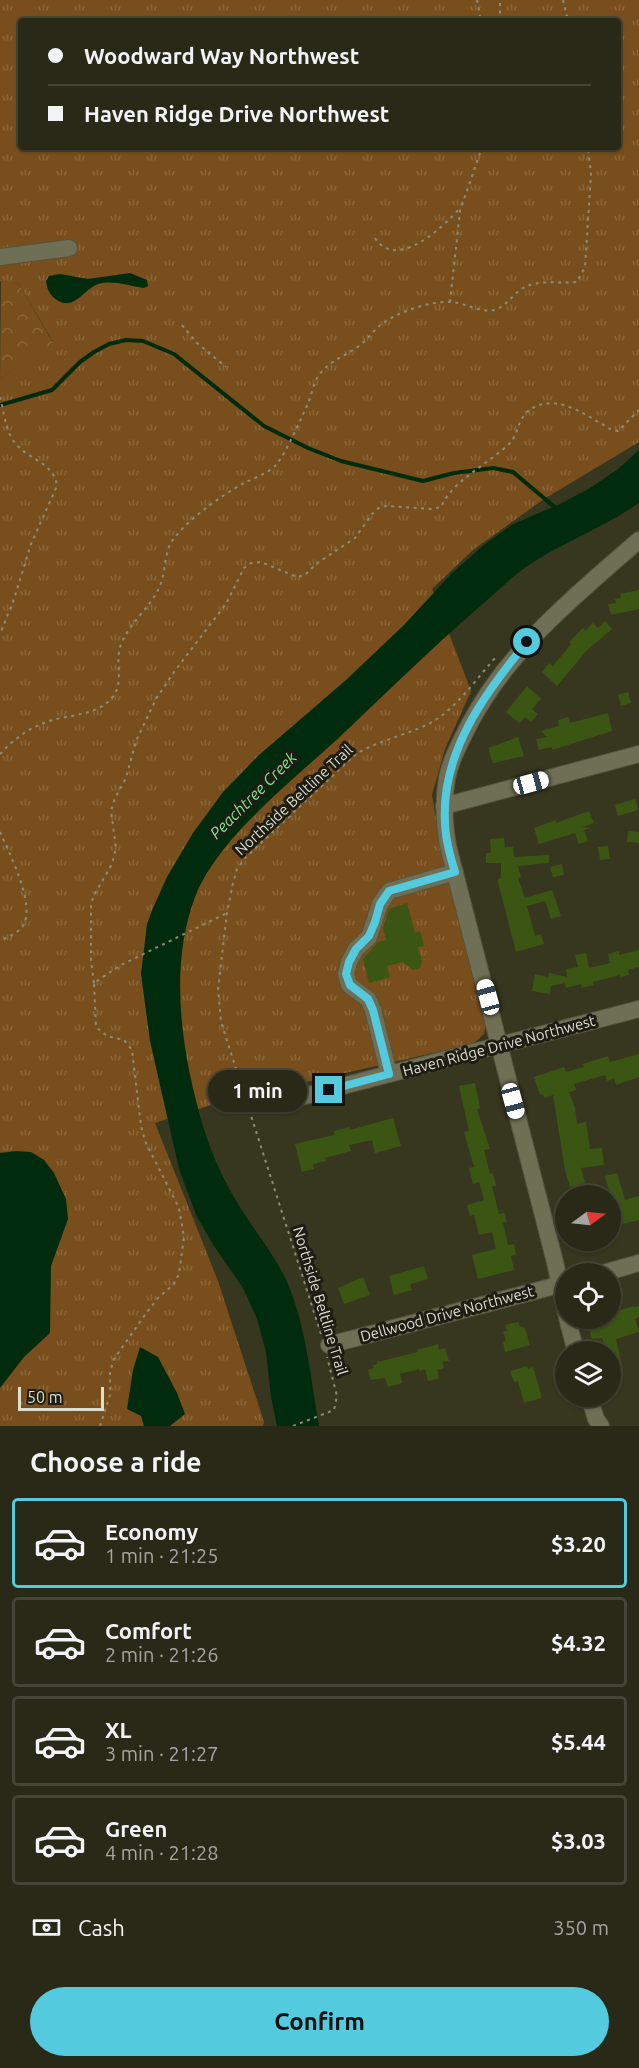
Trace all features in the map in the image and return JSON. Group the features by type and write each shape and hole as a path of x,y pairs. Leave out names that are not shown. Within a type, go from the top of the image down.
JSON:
{"street":[{"path":"0,257 7,258 69,248"},
{"path":"555,1263 448,846 444,806 448,776 457,748 478,708 503,671 551,617 639,540"},
{"path":"444,806 639,754"},
{"path":"389,1074 373,1010 368,999 350,985 346,974 349,962 356,949 369,936 380,904 389,891 455,872"},
{"name":"Haven Ridge Drive Northwest","path":"289,1100 639,1009"},
{"path":"621,1268 639,1263"},
{"name":"Dellwood Drive Northwest","path":"326,1345 555,1285"},
{"path":"592,1407 601,1426"}],"path":[{"path":"477,0 480,18"},
{"path":"500,0 500,18"},
{"path":"563,0 567,18"},
{"path":"450,302 456,231 481,150"},
{"path":"0,754 32,728 45,722 92,711 113,697 118,686 118,654 121,644 136,620 157,594 170,545 177,535 226,492 272,468 280,458 306,408 317,378 324,369 360,345 380,326 395,316 415,309 450,302 492,310 500,308 522,289 533,284 577,282 585,267 591,175 588,150"},
{"path":"375,238 387,249 408,247 422,242 433,235 462,206"},
{"path":"182,325 196,343 226,367"},
{"path":"0,397 13,440 22,450 50,468 57,486 31,544 14,599 0,634"},
{"path":"100,1426 110,1395 110,1372 114,1359 152,1305 174,1284 179,1274 184,1237 179,1208 145,1141 141,1126 132,1050 124,1040 107,1036 96,1027 91,961 91,906 93,897 112,864 116,848 111,811 126,778 136,741 156,699 226,604 244,568 261,562 297,577 305,575 316,564 355,537 380,507 432,509 441,507 448,495 514,438 527,412 542,405 562,404 576,409 612,430 618,430 639,410"},
{"name":"Northside Beltline Trail","path":"293,1426 330,1413 336,1406 337,1396 326,1345 221,1022 218,989 233,882 237,869 245,858 356,754 369,746 423,726 454,705 502,651"},
{"path":"0,832 26,899 24,924 18,931 0,941"},
{"path":"94,983 121,965 227,913"},
{"path":"246,1100 287,1089 289,1100"}],"green space":[{"path":"0,0 639,0 639,442 544,499 473,550 432,589 471,691 445,749 432,795 456,911 486,1024 484,1034 473,1044 227,1100 155,1123 218,1281 264,1422 263,1426 0,1426 0,379 53,342 19,284 0,281"},
{"path":"1,280 19,284 53,343 0,379"}],"water":[{"path":"130,273 147,280 148,286 144,288 118,283 102,283 70,303 64,303 52,296 46,281 49,276 60,274 88,279"},
{"name":"Peachtree Creek","path":"639,450 639,503 523,569 470,615 241,829 206,874 195,897 182,953 180,982 181,1012 189,1070 207,1138 221,1172 238,1204 274,1257 288,1284 304,1336 319,1426 277,1426 266,1352 257,1319 243,1288 197,1217 179,1169 150,1041 141,974 147,924 167,877 193,833 223,792 259,755 346,680 404,625 452,573 485,544 513,524 590,488 618,469"},
{"path":"31,1152 44,1160 54,1173 66,1199 68,1219 51,1266 50,1333 24,1357 0,1388 0,1153"},
{"path":"140,1347 158,1357 185,1414 170,1426 144,1426 141,1416 127,1409 133,1370"}],"building":[{"path":"639,590 639,609 611,615 608,604 616,603 615,599 621,598 620,594"},
{"path":"605,621 612,629 587,650 557,686 542,672 549,663 553,666 571,644 569,642 583,628 585,631 593,623 598,628"},
{"path":"527,686 541,699 532,709 538,714 531,722 525,717 519,723 506,712"},
{"path":"628,692 631,703 621,706 618,695"},
{"path":"608,713 612,731 552,750 552,747 539,750 536,739 547,737 541,731 559,726 558,720 568,717 570,723"},
{"path":"518,737 524,756 493,763 488,748"},
{"path":"635,799 638,810 618,816 615,805"},
{"path":"589,811 594,823 582,827 590,828 584,830 588,841 579,844 575,833 539,844 534,828"},
{"path":"628,831 639,832 639,843 627,842"},
{"path":"504,838 505,847 513,847 514,857 549,855 549,863 518,866 521,877 518,878 525,898 552,890 561,916 551,919 545,901 527,906 535,936 541,934 544,944 516,952 498,882 501,878 501,863 486,863 486,853 491,853 490,839"},
{"path":"608,846 610,859 600,860 598,847"},
{"path":"562,864 564,875 553,877 550,867"},
{"path":"407,903 415,933 420,931 424,946 418,947 422,961 420,968 413,970 403,962 387,966 390,977 369,983 363,959 378,942 386,940 383,928 389,909"},
{"path":"639,950 639,967 628,970 629,975 593,982 593,985 582,988 581,984 566,988 565,983 551,986 550,994 532,991 535,974 548,977 549,973 567,977 566,969 578,967 575,955 586,953 589,968 610,963 608,954 619,951 619,955"},
{"path":"639,1054 639,1077 616,1085 614,1079 607,1081 605,1075 574,1084 576,1090 569,1092 575,1108 577,1124 586,1122 590,1149 602,1148 604,1165 581,1168 585,1183 569,1185 553,1095 544,1098 543,1094 540,1095 534,1077 564,1067 566,1072 584,1067 583,1064 608,1056 610,1062"},
{"path":"475,1083 480,1108 477,1109 490,1149 484,1150 490,1174 493,1173 496,1186 492,1186 499,1214 504,1213 507,1222 503,1223 508,1245 514,1244 516,1255 511,1256 514,1270 478,1279 472,1255 496,1249 492,1232 479,1235 474,1215 470,1216 467,1205 484,1200 479,1182 473,1184 469,1168 474,1167 464,1132 469,1131 459,1086"},
{"path":"393,1118 401,1146 375,1153 372,1140 349,1145 351,1151 325,1158 326,1161 313,1164 314,1169 302,1172 295,1144 334,1135 334,1131 350,1127 350,1130"},
{"path":"617,1173 621,1185 608,1185 605,1176"},
{"path":"621,1186 625,1200 639,1196 639,1220 621,1224"},
{"path":"424,1266 428,1279 410,1284 412,1290 394,1295 389,1276"},
{"path":"363,1277 370,1295 344,1304 338,1288"},
{"path":"639,1306 639,1317 635,1319 639,1332 616,1339 616,1341 603,1341 602,1338 592,1339 589,1329 621,1329 621,1310"},
{"path":"518,1322 520,1327 525,1328 530,1345 505,1352 503,1342 506,1341 503,1332 507,1331 505,1325"},
{"path":"438,1344 439,1350 445,1348 449,1361 442,1362 444,1368 437,1370 439,1378 428,1381 425,1369 419,1371 419,1369 400,1374 402,1383 388,1387 385,1378 371,1380 368,1370 374,1368 373,1365 377,1362 418,1352 417,1350"},
{"path":"527,1366 528,1369 533,1367 542,1398 524,1403 518,1381 514,1382 510,1371"}],"waterway":[{"path":"0,405 52,390 80,362 109,344 126,340 143,341 174,354 264,426 308,448 341,461 423,481 454,473 493,468 513,472 557,509"}],"route":[{"path":"329,1090 389,1074 373,1010 368,999 350,985 346,974 349,962 356,949 369,936 380,904 389,891 455,872 445,825 444,806 448,776 457,748 478,708 503,671 527,642"}]}
